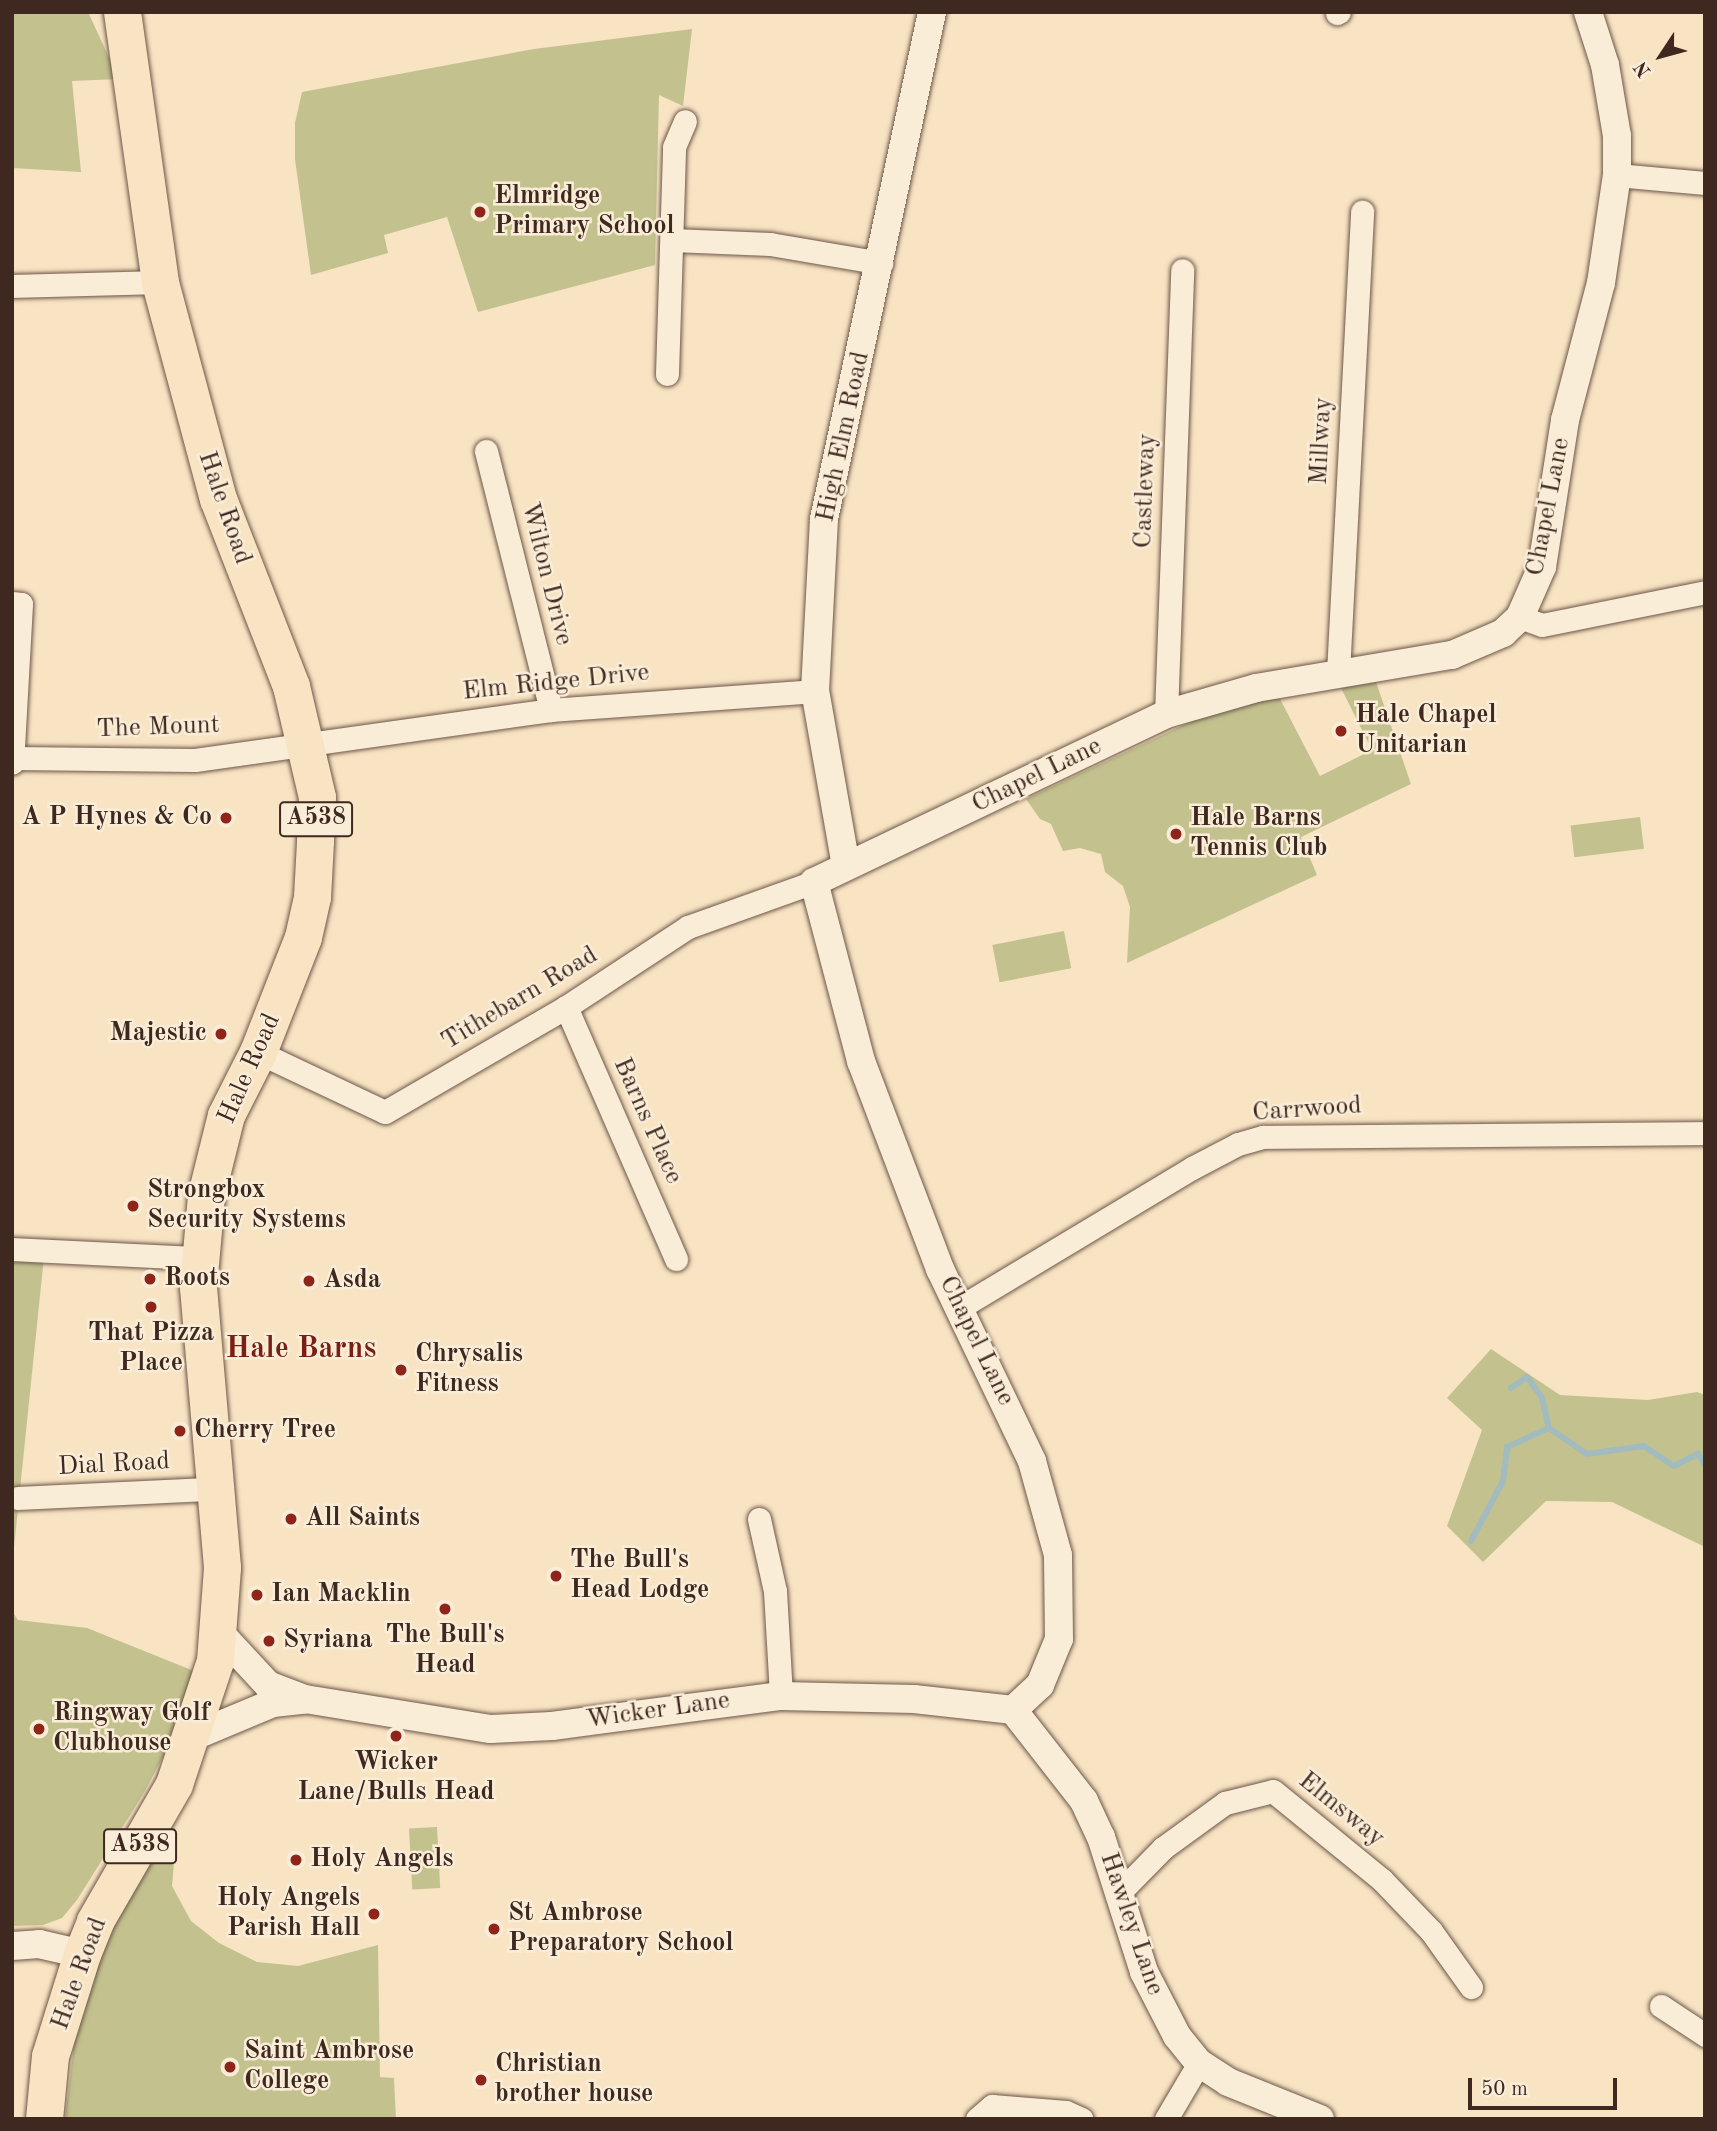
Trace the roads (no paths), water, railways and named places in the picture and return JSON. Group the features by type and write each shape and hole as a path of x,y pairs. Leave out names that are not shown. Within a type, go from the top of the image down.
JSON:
{"main road":[{"name":"Hale Road","path":"44,2119 50,2056 82,1954 95,1921 174,1784 194,1736 215,1661 222,1567 212,1489 215,1464 203,1359 199,1258 212,1164 226,1115 258,1052 290,977 312,897 317,797 291,686 218,499 160,282 122,12"}],"street":[{"name":"High Elm Road","path":"846,866 815,691 824,519 881,263 932,12"},
{"name":"Chapel Lane","path":"1013,1710 1041,1685 1059,1639 1058,1555 1032,1461 959,1308 862,1061 814,882 1166,714 1256,688 1452,655 1503,633 1520,617 1542,567 1565,420 1601,283 1617,174 1611,101 1588,12"},
{"path":"667,374 674,146 685,121"},
{"path":"1617,174 1705,183"},
{"name":"Millway","path":"1338,673 1362,212"},
{"path":"672,240 770,244 881,263"},
{"name":"Castleway","path":"1166,714 1182,270"},
{"path":"12,286 160,282"},
{"name":"Wilton Drive","path":"486,451 551,710"},
{"path":"1520,617 1542,625 1705,592"},
{"name":"The Mount","path":"12,603 21,604 13,761 195,760 304,741"},
{"name":"Elm Ridge Drive","path":"304,741 551,710 815,691"},
{"name":"Tithebarn Road","path":"258,1052 385,1112 566,1007 688,927 814,882"},
{"name":"Barns Place","path":"566,1007 676,1259"},
{"name":"Carrwood","path":"959,1308 1192,1168 1238,1144 1263,1137 1705,1133"},
{"path":"12,1249 199,1258"},
{"name":"Dial Road","path":"18,1498 212,1489"},
{"path":"759,1519 775,1591 781,1696"},
{"name":"Wicker Lane","path":"218,1631 268,1685 305,1699 491,1728 552,1726 781,1696 914,1699 1013,1710"},
{"name":"Wicker Lane","path":"194,1736 273,1703 305,1699"},
{"name":"Hawley Lane","path":"1013,1710 1084,1801 1101,1837 1117,1895 1161,2007 1199,2063 1261,2099 1320,2119"},
{"name":"Elmsway","path":"1117,1895 1163,1848 1225,1803 1273,1791 1382,1880 1431,1931 1471,1987"},
{"path":"12,1946 39,1944 82,1954"},
{"path":"1661,2006 1705,2035"},
{"path":"1166,2119 1199,2063"},
{"path":"977,2119 992,2106 1066,2112 1082,2119"}],"waterway":[{"path":"1511,1388 1527,1377 1542,1398 1549,1428 1587,1454 1644,1446 1674,1466 1698,1454 1705,1465"},
{"path":"1471,1541 1503,1481 1507,1447 1549,1428"}],"place":[{"name":"Elmridge Primary School","path":"480,212"},
{"name":"Hale Chapel Unitarian","path":"1341,731"},
{"name":"A P Hynes & Co","path":"226,818"},
{"name":"Hale Barns Tennis Club","path":"1176,834"},
{"name":"Majestic","path":"221,1034"},
{"name":"Strongbox Security Systems","path":"133,1206"},
{"name":"Roots","path":"150,1279"},
{"name":"Asda","path":"309,1281"},
{"name":"That Pizza Place","path":"151,1307"},
{"name":"Chrysalis Fitness","path":"401,1370"},
{"name":"Cherry Tree","path":"180,1431"},
{"name":"All Saints","path":"291,1519"},
{"name":"The Bull's Head Lodge","path":"556,1576"},
{"name":"Ian Macklin","path":"257,1595"},
{"name":"The Bull's Head","path":"445,1609"},
{"name":"Syriana","path":"269,1641"},
{"name":"Ringway Golf Clubhouse","path":"39,1729"},
{"name":"Wicker Lane/Bulls Head","path":"396,1736"},
{"name":"Holy Angels","path":"296,1860"},
{"name":"Holy Angels Parish Hall","path":"374,1914"},
{"name":"St Ambrose Preparatory School","path":"494,1929"},
{"name":"Saint Ambrose College","path":"230,2067"},
{"name":"Christian brother house","path":"481,2080"}],"district":[{"name":"Hale Barns","path":"301,1349"}]}
